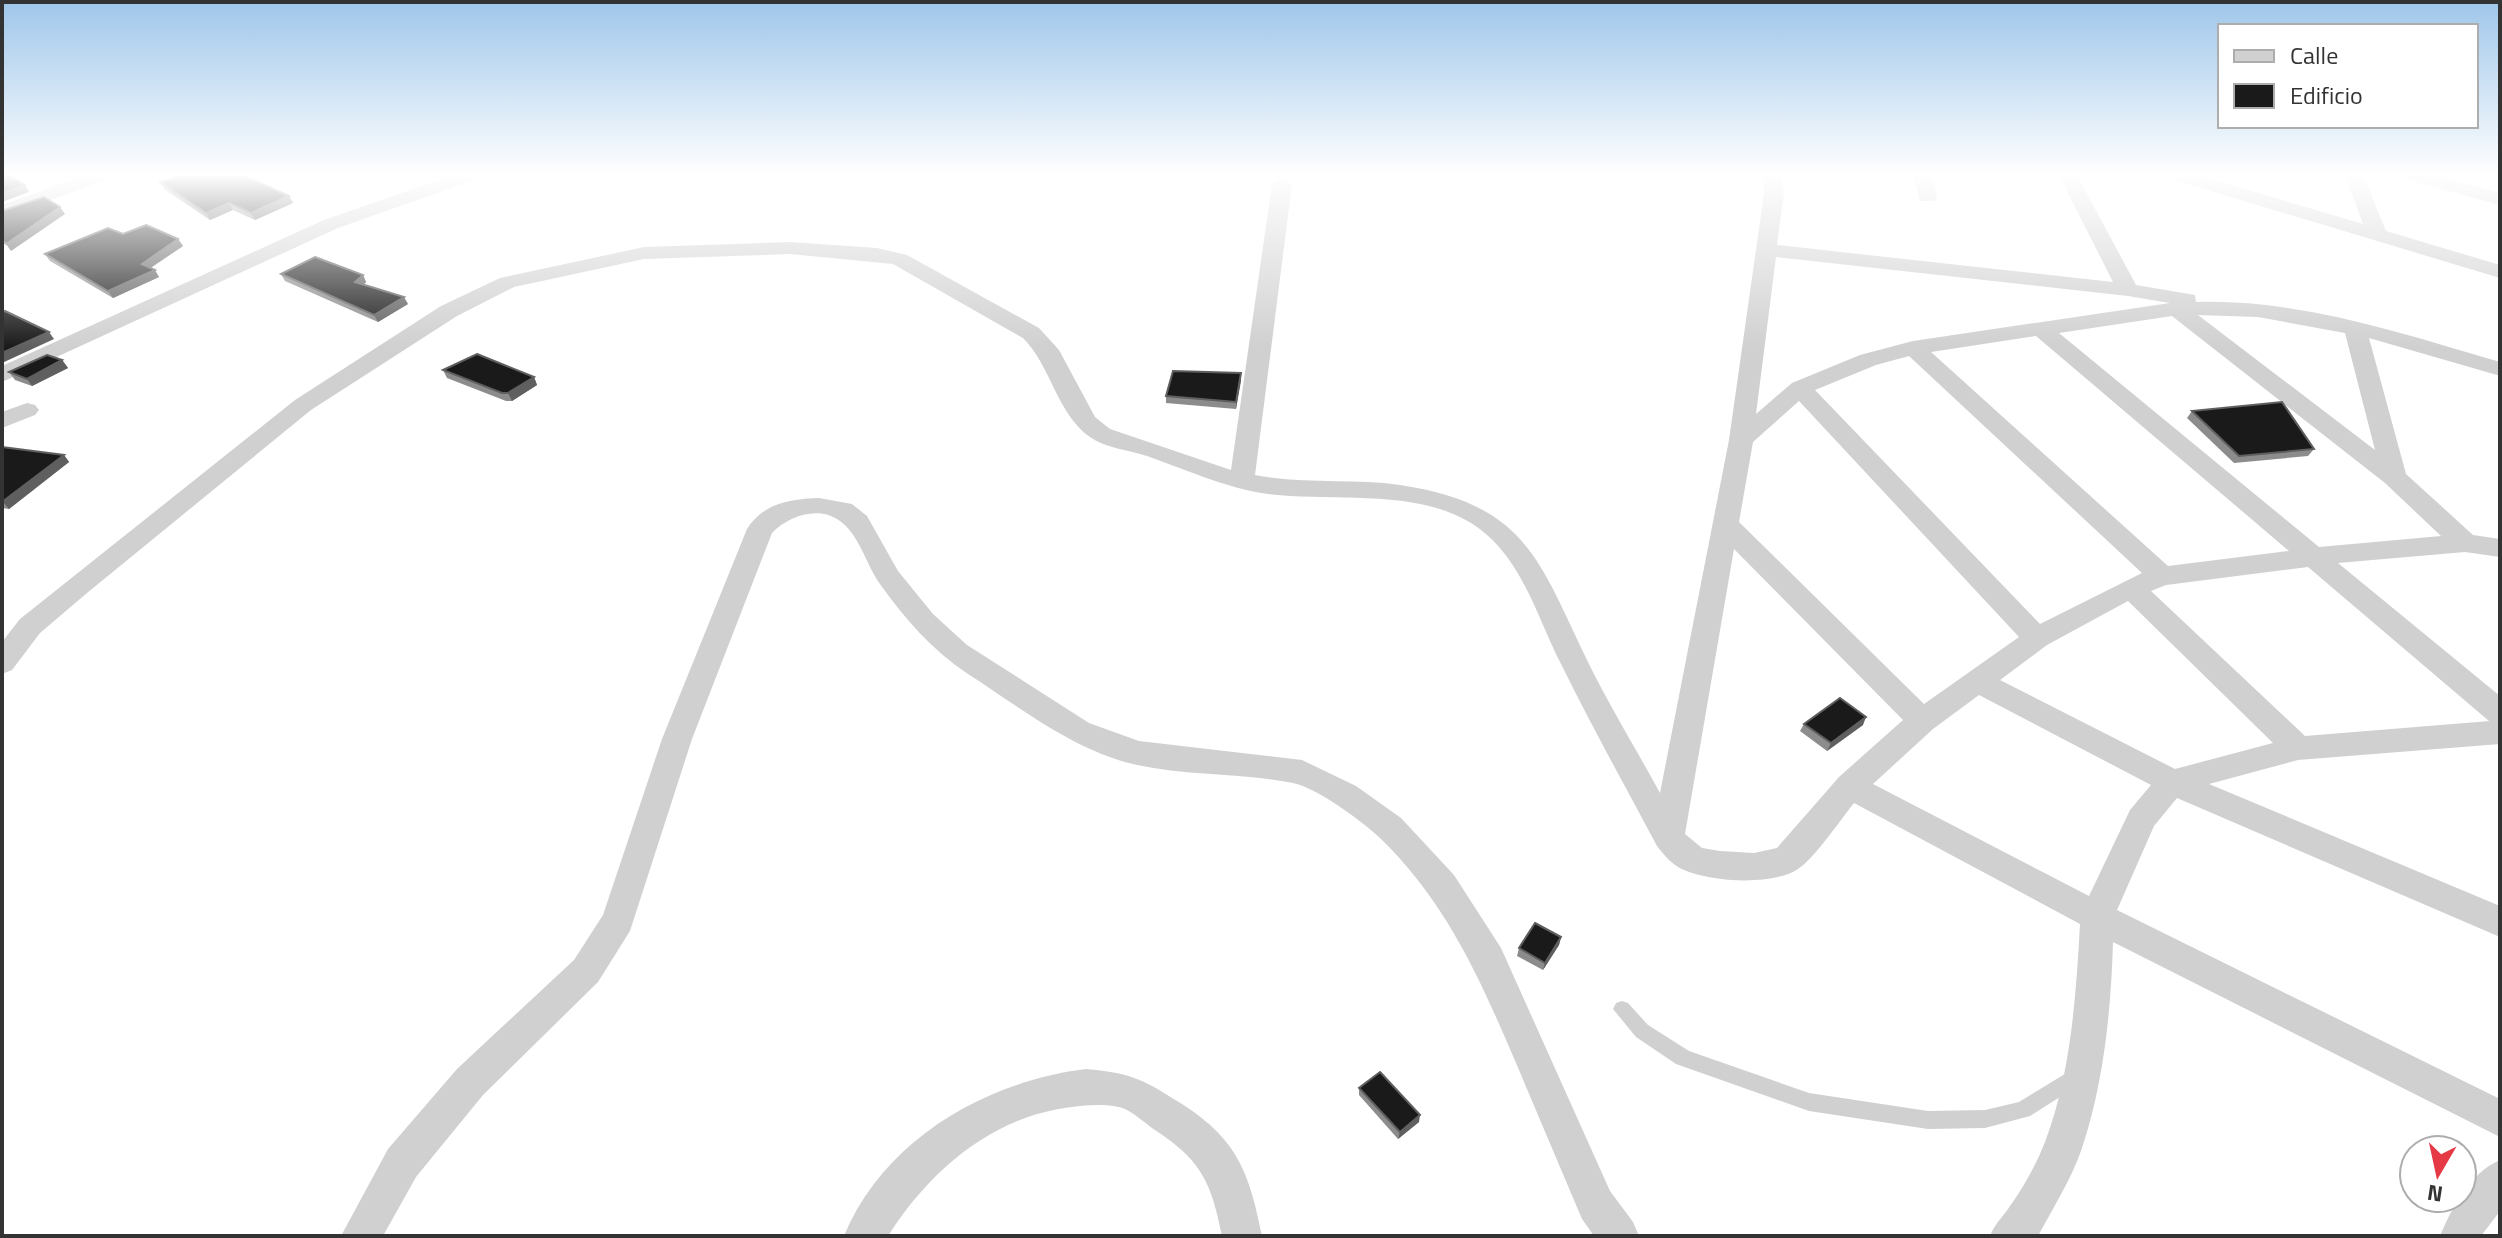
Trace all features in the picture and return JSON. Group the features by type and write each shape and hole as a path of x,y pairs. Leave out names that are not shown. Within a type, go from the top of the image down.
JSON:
{"street":[{"path":"2,375 312,233"},
{"path":"1242,480 1275,233"},
{"path":"1668,837 1741,440 1768,233"},
{"path":"2098,233 2128,290"},
{"path":"2370,233 2500,272"},
{"path":"2,663 30,626 240,454 303,405 449,311 507,282 644,253 790,248 877,254 900,259 1031,333 1048,350 1085,421 1101,434 1218,475 1268,486 1399,493 1445,503 1480,517 1511,545 1536,578 1574,662 1668,837 1679,850 1694,860 1720,865 1754,867 1787,859 1850,786 1922,721 2037,638 2131,588 2162,576 2378,549 2465,543 2500,548"},
{"path":"1766,250 2128,290 2220,306 2284,313 2355,327 2497,368"},
{"path":"1741,440 1800,388 1868,360 1913,348 2176,309 2220,306"},
{"path":"2176,309 2394,477 2465,543"},
{"path":"2355,327 2394,477"},
{"path":"2041,329 2500,713"},
{"path":"1913,348 2162,576"},
{"path":"1800,388 2037,638"},
{"path":"2,421 27,410"},
{"path":"361,1236 402,1163 470,1082 586,971 610,934 618,921 654,817 677,739 760,529 774,515 797,507 819,506 843,510 858,522 888,576 923,621 957,652 1078,731 1137,753 1184,761 1262,765 1302,772 1345,795 1390,827 1442,885 1489,959 1596,1205 1619,1236"},
{"path":"1726,525 1922,721"},
{"path":"2131,588 2298,748"},
{"path":"1978,682 2172,782 2500,922"},
{"path":"2010,1236 2024,1222 2063,1148 2082,1072 2094,993 2097,917 2141,819 2172,782 2298,748 2500,732"},
{"path":"1850,786 2097,917 2500,1119"},
{"path":"864,1236 894,1191 932,1152 989,1112 1038,1092 1081,1088 1128,1092 1183,1126 1217,1158 1234,1200 1242,1236"},
{"path":"2460,1236 2469,1218 2500,1180"}],"lane":[{"path":"1622,1009 1642,1031 1683,1058 1809,1102 1928,1120 1985,1119 2023,1110 2082,1072"}],"building":[{"path":"2,233 22,233 6,244 2,240"},
{"path":"96,233 164,233 178,239 142,264 155,270 108,291 45,254"},
{"path":"315,257 363,275 355,282 404,297 374,315 281,274"},
{"path":"5,311 49,332 2,353 2,313"},
{"path":"477,354 534,377 508,393 502,393 443,370"},
{"path":"47,355 62,360 27,379 9,372"},
{"path":"1173,371 1241,373 1236,402 1166,396"},
{"path":"2282,402 2314,449 2239,456 2192,411"},
{"path":"2,447 64,455 2,502"},
{"path":"1840,698 1866,717 1831,743 1804,724"},
{"path":"1535,923 1561,937 1545,963 1519,948"},
{"path":"1380,1072 1420,1115 1400,1132 1359,1088"}]}
